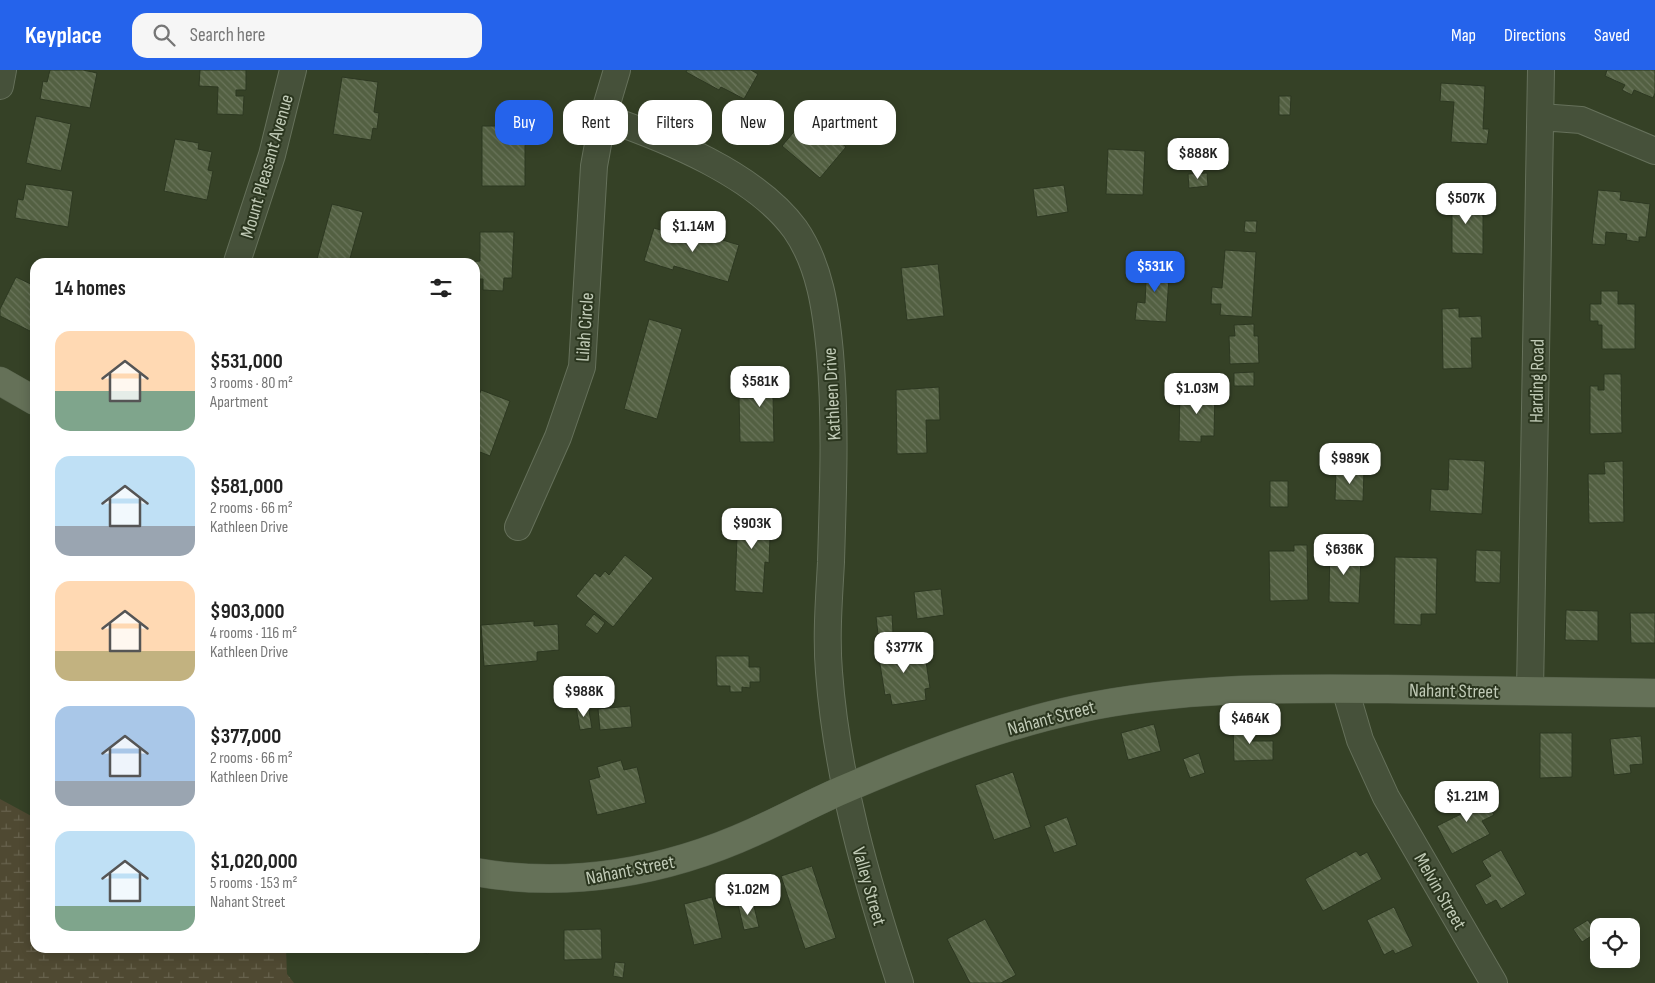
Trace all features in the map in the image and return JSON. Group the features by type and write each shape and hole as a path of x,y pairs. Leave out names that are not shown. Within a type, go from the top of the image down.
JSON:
{"main road":[{"path":"0,381 30,399"},
{"name":"Nahant Street","path":"480,873 532,879 575,879 662,866 751,834 846,788 1008,728 1113,702 1166,694 1234,690 1345,689 1655,693"}],"street":[{"path":"0,86 3,70"},
{"name":"Mount Pleasant Avenue","path":"238,258 272,156 293,70"},
{"name":"Lilah Circle","path":"609,100 617,70"},
{"name":"Harding Road","path":"1530,691 1541,117 1540,70"},
{"path":"1541,117 1581,120 1655,151"},
{"name":"Kathleen Drive","path":"628,125 659,137 730,174 761,196 786,218 796,230 812,260 824,307 832,378 834,468 828,669 831,701 846,788"},
{"name":"Lilah Circle","path":"518,527 558,437 582,367 590,204 598,145"},
{"name":"Melvin Street","path":"1345,689 1360,740 1386,797 1494,983"},
{"name":"Valley Street","path":"846,788 864,866 900,983"}],"green space":[{"path":"0,799 30,815 30,953 286,953 287,974 294,983 0,983"}],"building":[{"path":"50,70 83,70 97,73 90,108 40,99 43,81 47,82"},
{"path":"200,70 246,70 246,90 236,90 236,96 244,96 243,115 217,114 218,87 199,86"},
{"path":"687,70 751,70 758,74 744,99 721,87 719,90 686,72"},
{"path":"1607,70 1655,70 1655,93 1653,98 1634,90 1632,95 1622,90 1625,85 1605,76"},
{"path":"342,77 378,82 374,112 379,113 377,129 373,128 371,140 333,134"},
{"path":"1441,83 1485,86 1483,129 1489,129 1487,144 1451,142 1454,102 1440,101"},
{"path":"1279,96 1291,96 1290,115 1279,115"},
{"path":"36,116 71,124 61,171 26,163"},
{"path":"482,126 495,126 495,145 525,145 525,186 482,186"},
{"path":"794,132 794,145 844,145 846,147 820,178 782,146"},
{"path":"175,139 199,143 198,149 212,152 208,170 213,171 207,200 164,191"},
{"path":"1108,149 1145,151 1143,195 1106,194"},
{"path":"1207,173 1208,186 1189,188 1188,174"},
{"path":"26,184 73,191 68,227 15,218 18,199 23,200"},
{"path":"1064,185 1068,212 1037,217 1033,189"},
{"path":"1452,188 1467,188 1467,205 1483,205 1483,254 1452,253"},
{"path":"1598,190 1621,192 1620,200 1650,204 1646,237 1639,237 1639,242 1626,240 1627,234 1606,232 1605,245 1592,244"},
{"path":"332,204 363,212 350,258 317,258"},
{"path":"1245,221 1257,221 1256,233 1244,232"},
{"path":"654,228 684,237 686,229 739,245 728,282 674,266 673,270 644,261"},
{"path":"480,232 514,232 512,278 504,278 503,291 483,290 483,279 480,279"},
{"path":"1225,250 1256,252 1252,317 1220,315 1221,304 1211,304 1212,287 1222,288"},
{"path":"1147,261 1170,262 1166,322 1135,320 1137,302 1145,303"},
{"path":"938,264 944,316 907,320 901,268"},
{"path":"16,277 30,284 30,331 0,316 0,309"},
{"path":"1601,291 1618,291 1618,304 1635,304 1635,349 1602,349 1602,325 1598,325 1598,321 1590,321 1590,304 1601,304"},
{"path":"1459,308 1459,317 1481,316 1482,338 1471,338 1472,368 1443,369 1442,309"},
{"path":"649,319 682,329 657,419 624,409"},
{"path":"1254,324 1254,336 1258,336 1259,363 1230,364 1229,336 1235,336 1234,325"},
{"path":"753,370 781,370 781,396 773,396 774,442 740,442 739,398 754,398"},
{"path":"1254,372 1254,386 1234,386 1234,373"},
{"path":"1604,374 1621,374 1622,433 1590,434 1590,386 1598,386 1598,390 1604,390"},
{"path":"939,387 940,420 926,420 927,453 897,454 896,390"},
{"path":"481,390 510,401 490,456 480,452"},
{"path":"1180,390 1215,390 1214,436 1201,436 1201,442 1179,441"},
{"path":"1449,459 1485,461 1482,514 1430,511 1431,489 1448,490"},
{"path":"1623,461 1624,522 1589,523 1588,474 1605,474 1604,462"},
{"path":"1336,470 1364,470 1363,501 1335,500"},
{"path":"1270,481 1288,481 1288,507 1270,507"},
{"path":"738,510 771,511 769,563 765,562 763,593 735,591"},
{"path":"1330,543 1339,543 1339,548 1349,548 1349,558 1361,558 1359,603 1329,602"},
{"path":"1294,545 1307,545 1308,600 1270,601 1269,551 1294,551"},
{"path":"1476,550 1501,551 1500,583 1475,582"},
{"path":"625,555 653,578 613,627 576,596 595,573 600,577 605,571 609,575"},
{"path":"1395,557 1437,558 1436,614 1421,614 1421,625 1394,624"},
{"path":"941,589 944,615 917,619 914,592"},
{"path":"1566,610 1598,611 1598,641 1565,640"},
{"path":"1630,613 1655,613 1655,643 1631,643"},
{"path":"594,614 605,623 597,634 585,625"},
{"path":"892,615 893,632 878,634 876,617"},
{"path":"534,621 534,626 558,624 559,650 537,652 537,661 484,666 481,625"},
{"path":"894,643 895,652 924,648 930,688 925,689 926,700 892,705 890,694 885,695 877,646"},
{"path":"716,656 749,656 749,667 760,667 760,682 750,682 750,688 742,687 742,692 730,692 730,686 717,686"},
{"path":"588,705 592,728 580,730 576,707"},
{"path":"630,706 632,727 600,730 598,709"},
{"path":"1154,724 1161,751 1128,760 1121,733"},
{"path":"1233,724 1251,724 1252,741 1273,741 1273,760 1234,761"},
{"path":"1540,733 1572,733 1572,777 1540,778"},
{"path":"1641,736 1643,764 1630,765 1631,773 1614,775 1610,739"},
{"path":"1199,753 1205,773 1190,778 1183,759"},
{"path":"621,760 624,770 637,767 646,803 597,815 589,780 600,777 597,767"},
{"path":"1013,772 1031,827 994,840 975,785"},
{"path":"1480,789 1494,815 1482,821 1490,834 1452,854 1437,826 1463,813 1457,801"},
{"path":"1067,817 1077,845 1054,853 1044,826"},
{"path":"1501,850 1526,894 1501,909 1496,900 1486,905 1475,885 1491,876 1482,861"},
{"path":"1356,851 1360,856 1367,852 1382,879 1323,911 1305,879"},
{"path":"812,866 836,938 805,949 781,876"},
{"path":"712,897 722,938 694,945 684,904"},
{"path":"753,902 759,927 744,930 738,905"},
{"path":"1394,907 1413,946 1395,954 1393,950 1384,955 1367,920"},
{"path":"985,919 1016,975 1001,983 970,983 947,939"},
{"path":"1588,920 1590,923 1590,937 1582,942 1573,929"},
{"path":"601,929 602,959 564,960 564,930"},
{"path":"615,962 625,963 623,978 613,976"}]}
